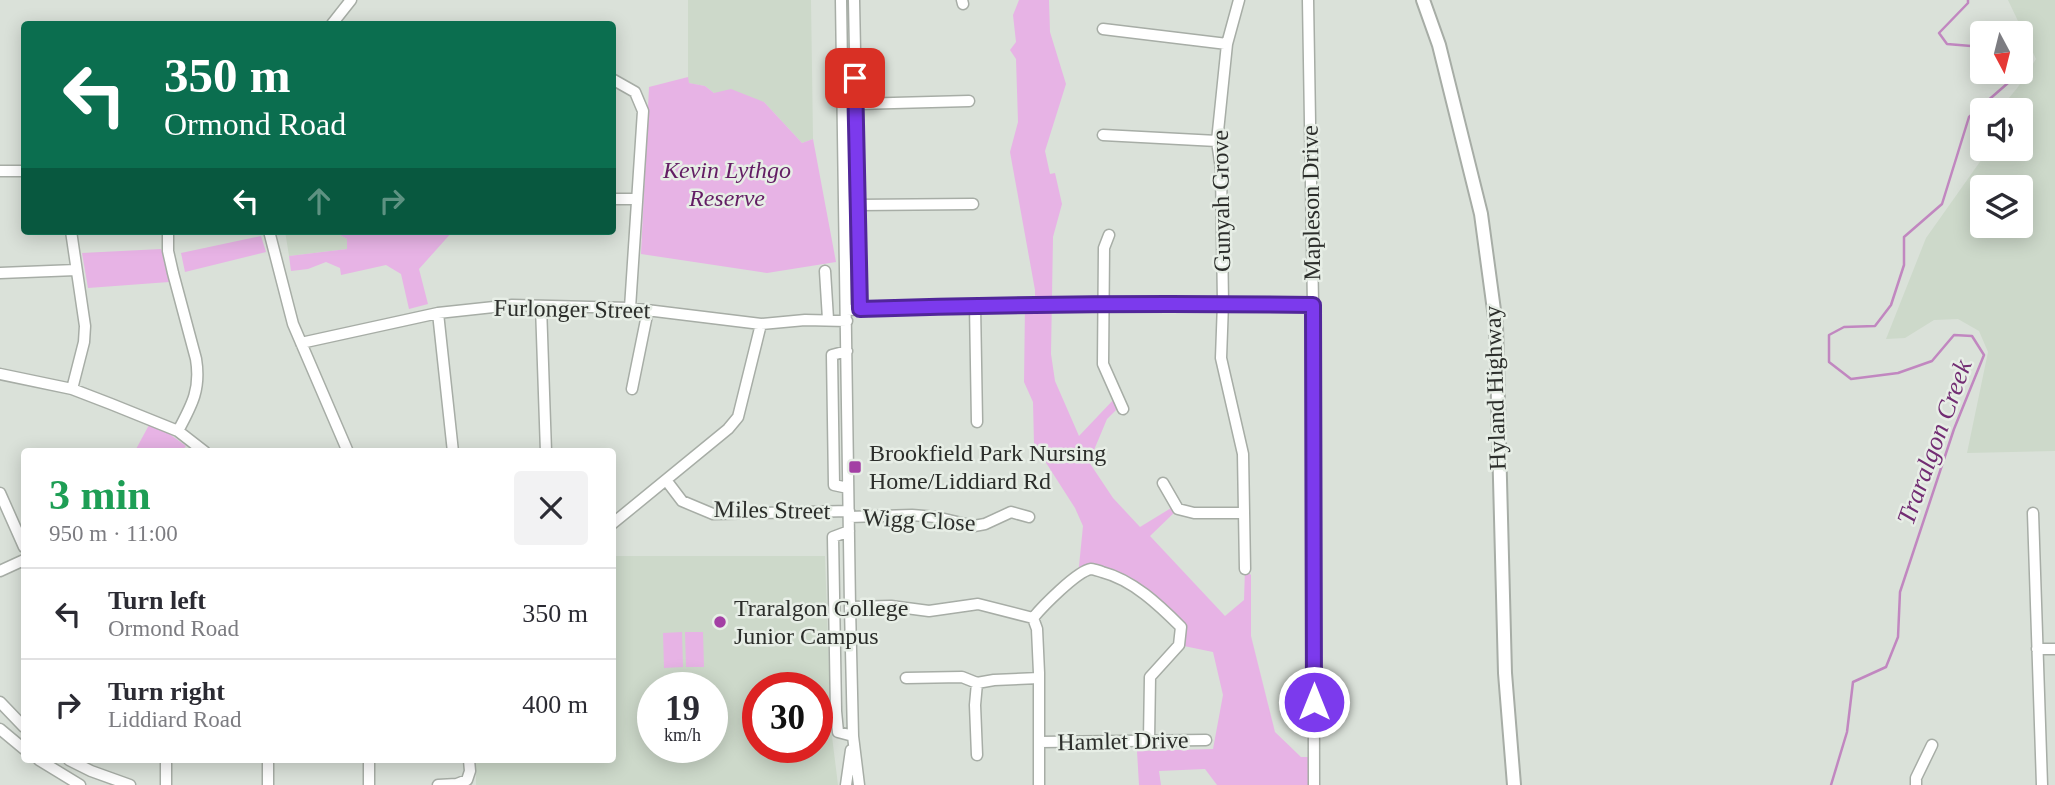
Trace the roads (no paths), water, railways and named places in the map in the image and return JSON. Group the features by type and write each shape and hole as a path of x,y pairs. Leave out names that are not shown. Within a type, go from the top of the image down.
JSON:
{"main road":[{"name":"Hyland Highway","path":"1423,0 1439,45 1481,214 1496,325 1505,673 1514,785"}],"street":[{"path":"336,21 351,0"},
{"path":"841,0 850,607 853,736 859,785"},
{"path":"854,0 860,309"},
{"name":"Gunyah Grove","path":"1239,0 1227,44 1217,141 1221,169 1223,303 1220,358 1243,454 1245,569"},
{"name":"Mapleson Drive","path":"1308,0 1313,305 1314,785"},
{"path":"1102,29 1227,44"},
{"path":"616,81 635,92 643,111 630,308"},
{"path":"856,104 969,101"},
{"path":"1103,135 1217,141"},
{"path":"0,171 21,171"},
{"path":"616,199 637,199"},
{"path":"857,205 972,204"},
{"path":"72,235 85,326 84,342 72,389"},
{"path":"167,235 168,251 199,377 196,391 178,431"},
{"path":"270,235 293,324 346,448"},
{"path":"1109,235 1104,248 1103,364 1123,409"},
{"path":"0,274 76,270"},
{"path":"825,271 828,319"},
{"name":"Furlonger Street","path":"301,343 438,313 512,305 630,308 761,324 828,319 860,309 975,305 1313,305"},
{"path":"975,305 977,422"},
{"path":"541,306 546,448"},
{"path":"632,389 648,310"},
{"path":"438,313 453,448"},
{"path":"616,521 728,429 738,417 761,324"},
{"path":"0,374 72,389 178,431 200,448"},
{"name":"Miles Street","path":"666,480 682,501 713,513 849,514"},
{"path":"1163,483 1178,509 1194,513 1244,513"},
{"path":"0,493 21,540"},
{"name":"Wigg Close","path":"849,514 936,517 974,526 1011,512 1028,517"},
{"path":"2033,513 2042,785"},
{"path":"849,531 833,537 838,732 853,736"},
{"path":"0,571 21,561"},
{"path":"1033,618 1058,593 1081,574 1092,569 1132,585 1181,627 1179,645 1150,677 1149,740"},
{"path":"850,607 891,606 929,611 978,604 1033,618"},
{"path":"1033,618 1037,629 1040,785"},
{"path":"2037,649 2055,649"},
{"path":"906,678 962,677 977,683 1039,678"},
{"path":"977,683 977,755"},
{"path":"0,702 21,724"},
{"path":"0,729 21,746"},
{"path":"846,785 853,736"},
{"name":"Hamlet Drive","path":"1040,743 1206,740"},
{"path":"1916,785 1916,778 1932,745"},
{"path":"44,763 80,785"},
{"path":"75,763 130,785"},
{"path":"166,763 166,785"},
{"path":"268,763 268,785"},
{"path":"369,763 369,785"},
{"path":"438,785 457,784 467,780 469,763"}],"waterway":[{"name":"Traralgon Creek","path":"1968,0 1939,33 1947,44 1970,46"},
{"name":"Traralgon Creek","path":"1831,785 1847,732 1853,682 1886,667 1898,637 1900,592 1954,429 1984,355 1972,336 1954,335 1932,361 1898,373 1851,379 1829,362 1829,335 1844,327 1875,326 1891,305 1904,265 1904,237 1942,204 1969,117 2007,84"}],"place":[{"name":"Brookfield Park Nursing Home/Liddiard Rd","path":"855,467"},
{"name":"Traralgon College Junior Campus","path":"720,622"}],"park label":[{"name":"Kevin Lythgo Reserve","path":"727,184"}]}
